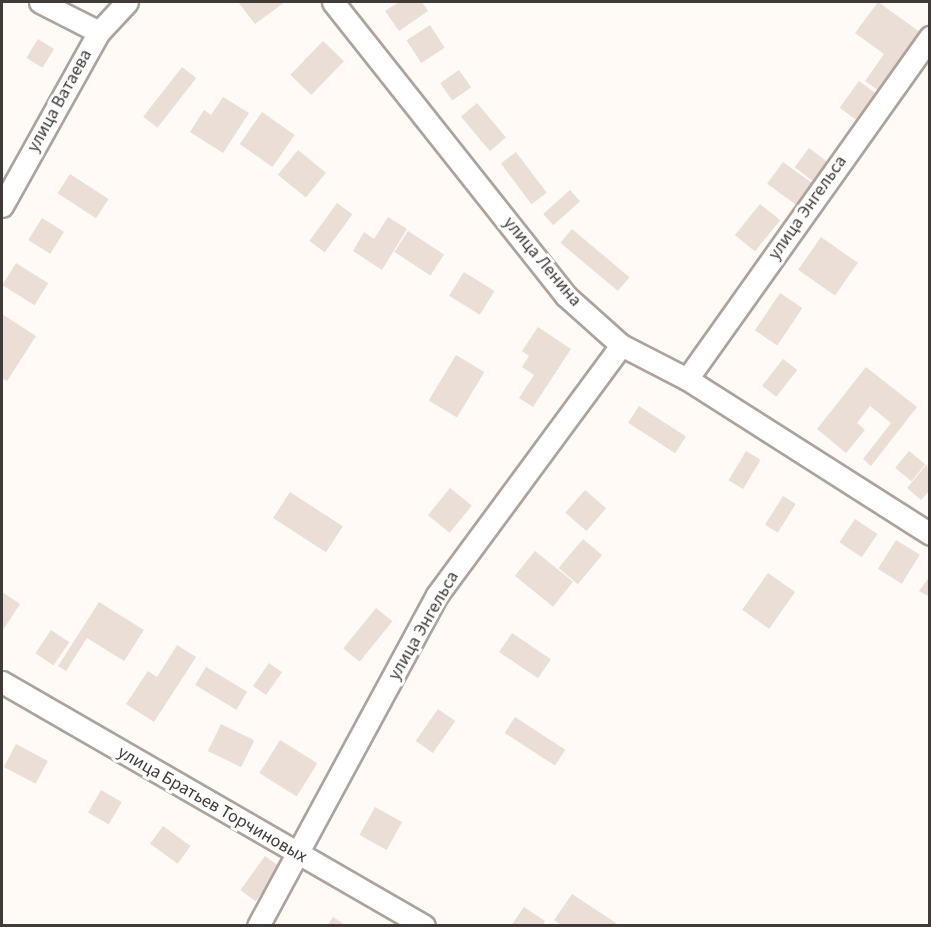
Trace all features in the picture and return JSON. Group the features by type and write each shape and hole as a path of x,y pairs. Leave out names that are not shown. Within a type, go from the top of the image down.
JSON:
{"street":[{"path":"40,2 99,32"},
{"name":"улица Ватаева","path":"2,206 99,32 127,2"},
{"name":"улица Ленина","path":"333,2 565,295 621,345 687,379 930,534"},
{"name":"улица Энгельса","path":"687,379 930,37"},
{"name":"улица Энгельса","path":"258,926 437,595 621,345"},
{"name":"улица Братьев Торчиновых","path":"2,682 424,926"}],"building":[{"path":"238,2 285,2 255,24"},
{"path":"399,2 422,2 428,11 399,31 385,11"},
{"path":"878,2 920,32 879,91 865,81 884,54 855,33"},
{"path":"430,25 445,48 421,63 407,40"},
{"path":"38,39 54,49 42,68 26,58"},
{"path":"323,41 344,61 311,95 290,75"},
{"path":"182,67 196,78 157,128 143,117"},
{"path":"459,70 471,87 452,100 440,83"},
{"path":"859,81 877,94 857,121 840,108"},
{"path":"223,97 249,113 223,153 190,132 204,110 211,115"},
{"path":"477,103 506,137 490,151 461,116"},
{"path":"262,112 295,135 272,167 240,144"},
{"path":"809,148 829,163 815,182 795,167"},
{"path":"298,150 326,173 306,198 278,175"},
{"path":"516,152 547,193 532,204 501,163"},
{"path":"783,162 813,184 797,206 767,184"},
{"path":"70,174 109,199 96,218 57,193"},
{"path":"570,190 580,201 553,225 543,214"},
{"path":"337,203 352,214 325,252 309,241"},
{"path":"760,204 780,220 755,251 735,235"},
{"path":"388,217 407,229 382,270 353,251 364,232 374,239"},
{"path":"42,218 64,232 50,254 28,240"},
{"path":"572,229 629,277 618,291 560,243"},
{"path":"408,231 444,254 430,275 394,252"},
{"path":"821,237 858,263 835,296 798,270"},
{"path":"16,263 48,283 34,305 2,285"},
{"path":"464,272 495,291 480,315 449,296"},
{"path":"780,293 802,308 777,345 755,330"},
{"path":"2,314 36,336 7,381 2,378"},
{"path":"538,327 571,349 533,407 519,398 534,375 522,367 529,356 522,351"},
{"path":"456,355 484,372 457,417 429,400"},
{"path":"783,359 797,370 776,397 762,386"},
{"path":"866,367 917,407 871,466 863,459 891,423 870,406 857,423 865,430 846,453 817,429"},
{"path":"639,406 686,436 675,453 628,423"},
{"path":"746,451 761,460 743,489 728,480"},
{"path":"909,451 925,464 911,481 895,468"},
{"path":"927,464 930,490 921,500 907,488"},
{"path":"450,488 472,506 450,533 428,515"},
{"path":"585,490 606,508 586,531 565,513"},
{"path":"290,492 343,526 326,552 273,518"},
{"path":"783,496 796,504 778,533 765,525"},
{"path":"855,519 877,534 862,557 839,542"},
{"path":"583,539 602,555 578,584 559,568"},
{"path":"896,540 920,555 902,584 878,569"},
{"path":"535,551 573,582 553,607 515,576"},
{"path":"768,573 795,592 769,629 742,610"},
{"path":"930,576 930,597 919,591"},
{"path":"2,592 20,604 3,630 2,629"},
{"path":"99,602 144,630 124,661 87,638 66,671 58,666"},
{"path":"376,608 392,621 360,662 343,648"},
{"path":"51,630 69,642 54,666 35,653"},
{"path":"512,633 551,659 538,678 499,652"},
{"path":"177,645 196,657 154,722 126,704 148,671 157,677"},
{"path":"269,663 282,672 266,695 253,686"},
{"path":"206,667 247,692 236,710 195,685"},
{"path":"438,709 455,721 433,753 416,741"},
{"path":"515,717 565,750 555,766 505,733"},
{"path":"221,724 254,740 241,767 208,751"},
{"path":"280,740 317,763 297,796 259,773"},
{"path":"16,744 48,761 36,784 4,767"},
{"path":"101,790 122,802 109,825 88,813"},
{"path":"375,807 402,822 387,850 359,835"},
{"path":"163,826 191,846 178,864 150,844"},
{"path":"265,856 280,867 256,901 240,890"},
{"path":"572,894 616,923 614,926 563,926 554,920"},
{"path":"524,907 545,921 542,926 511,926"},
{"path":"333,917 347,926 327,926"}]}
